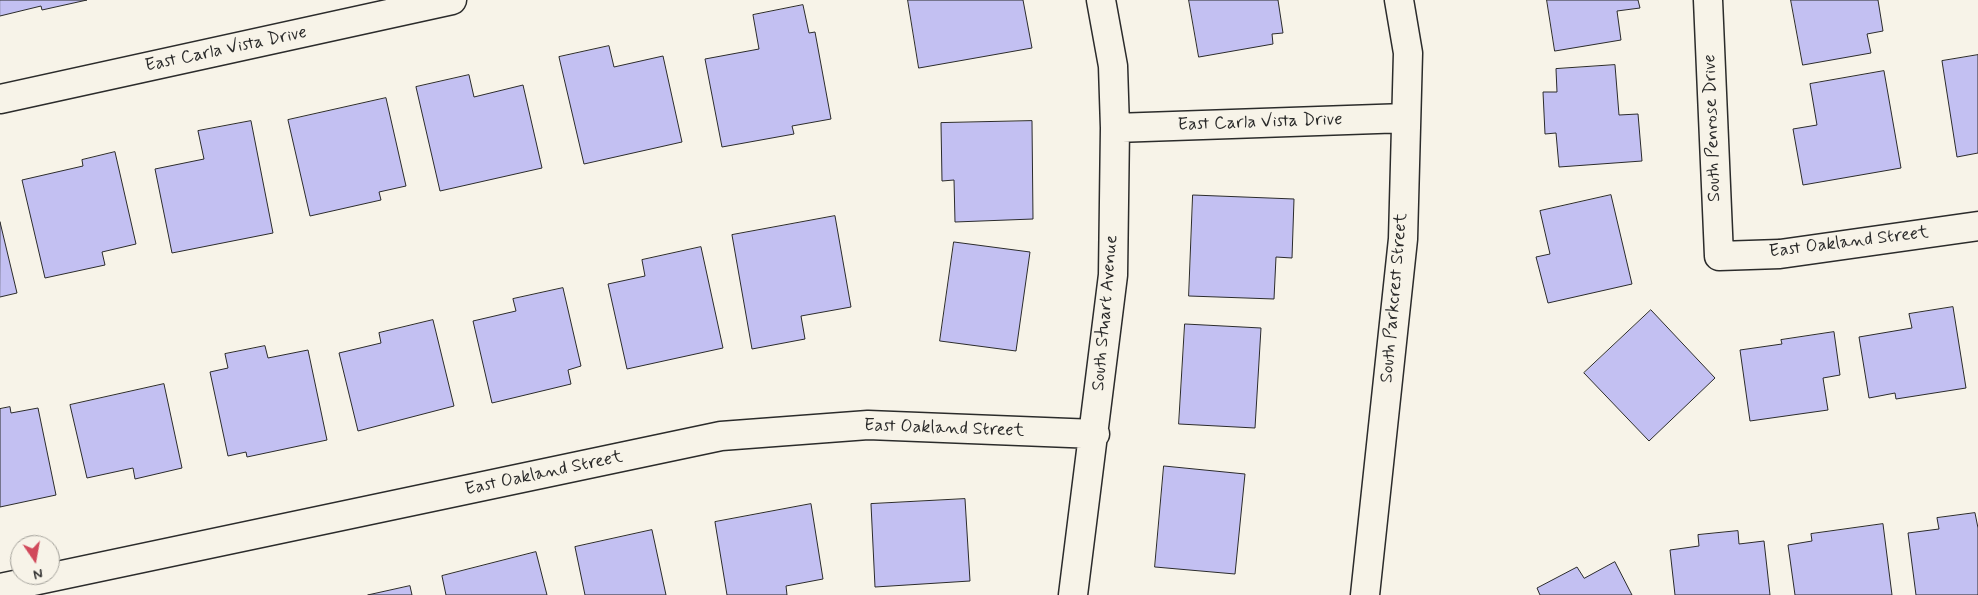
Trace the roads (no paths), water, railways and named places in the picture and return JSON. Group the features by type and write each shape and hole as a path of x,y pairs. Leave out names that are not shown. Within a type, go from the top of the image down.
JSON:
{"street":[{"name":"East Carla Vista Drive","path":"0,100 452,0"},
{"name":"South Stuart Avenue","path":"1073,595 1095,434 1113,275 1113,66 1102,0"},
{"name":"South Parkcrest Street","path":"1365,595 1403,239 1408,53 1399,0"},
{"name":"South Penrose Drive","path":"1708,0 1719,256"},
{"name":"East Carla Vista Drive","path":"1114,128 1406,118"},
{"name":"East Oakland Street","path":"1719,256 1780,254 1978,226"},
{"name":"East Oakland Street","path":"0,588 721,436 868,426 1095,434"}]}
